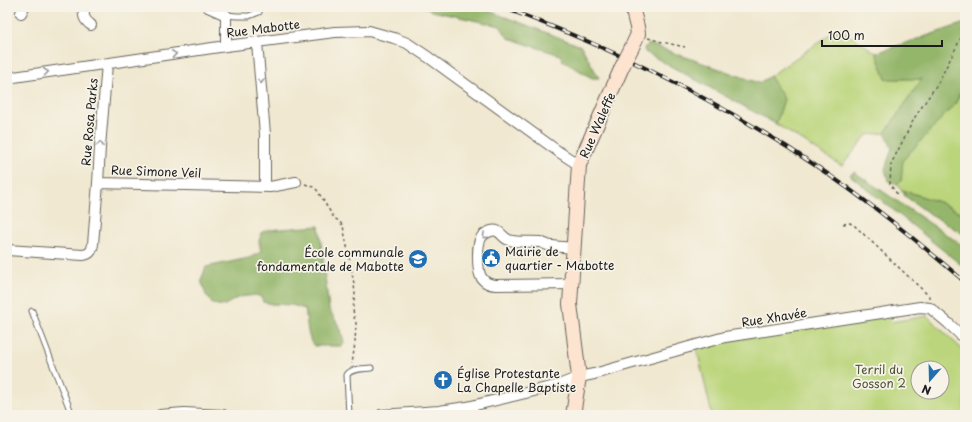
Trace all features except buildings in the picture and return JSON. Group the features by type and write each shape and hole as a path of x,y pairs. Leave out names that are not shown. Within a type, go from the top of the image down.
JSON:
{"street":[{"path":"84,7 84,18 86,22 91,25"},
{"path":"208,7 226,15 226,46"},
{"path":"632,7 637,27 635,40"},
{"name":"Rue Mabotte","path":"7,78 226,46 336,32 369,31 408,43 579,165"},
{"name":"Rue Waleffe","path":"573,415 579,377 570,304 570,284 579,165 635,40"},
{"path":"257,43 265,134 265,187"},
{"name":"Rue Rosa Parks","path":"98,182 107,64"},
{"name":"Rue Simone Veil","path":"7,250 76,255 90,253 93,244 98,182 265,187 296,182"},
{"path":"570,284 496,285 488,283 483,280 478,270 478,247 479,241 483,235 494,230 498,231 505,238 510,240 541,242 551,246 573,248"},
{"name":"Rue Xhavée","path":"381,415 439,411 467,407 559,384 579,377 725,337 920,307 930,308"},
{"path":"930,308 965,339"},
{"path":"160,415 184,413 223,415"}],"lane":[{"path":"226,15 249,16 259,12 261,7"},
{"path":"32,311 72,415"},
{"path":"349,415 347,374 351,370 371,368"}],"path":[{"path":"897,194 890,184 891,164 915,117 938,83 965,30"},
{"path":"635,40 662,42 685,47"},
{"path":"296,182 313,187 317,190 334,218 343,226 355,294 353,309 356,323 351,370"},
{"path":"843,224 850,223 855,226 929,296 930,308"}],"green space":[{"path":"424,7 478,7 581,46 599,78 592,78 563,61 560,55 508,38 500,26 432,11"},
{"path":"965,23 965,84 955,104 903,160 901,181 896,184 888,181 885,169 892,148 885,133 922,79 886,79 876,53"},
{"path":"839,28 876,53 886,79 922,79 885,133 867,135 842,166 776,124 784,99 770,76"},
{"path":"649,44 759,83 770,76 784,99 776,124 645,52 644,48"},
{"path":"965,84 965,215 939,202 902,190 896,184 901,181 902,160 955,104"},
{"path":"854,172 965,246 965,268 850,175"},
{"path":"902,190 939,202 965,215 965,235 927,212 905,196"},
{"path":"319,226 329,309 341,330 344,342 342,346 314,346 310,339 305,309 292,305 263,302 261,297 256,295 239,297 223,306 213,304 206,295 201,280 206,267 249,258 261,252 259,241 262,232 268,230"},
{"name":"Terril du Gosson 2","path":"889,316 891,322 927,316 965,352 965,415 712,415 696,345"}],"railway":[{"path":"502,7 561,30 638,64 714,104 770,136 824,171 876,209 965,282"}],"place":[{"name":"Mairie de quartier - Mabotte","path":"491,258"},
{"name":"École communale fondamentale de Mabotte","path":"418,259"},
{"name":"Église Protestante La Chapelle Baptiste","path":"443,380"}]}
